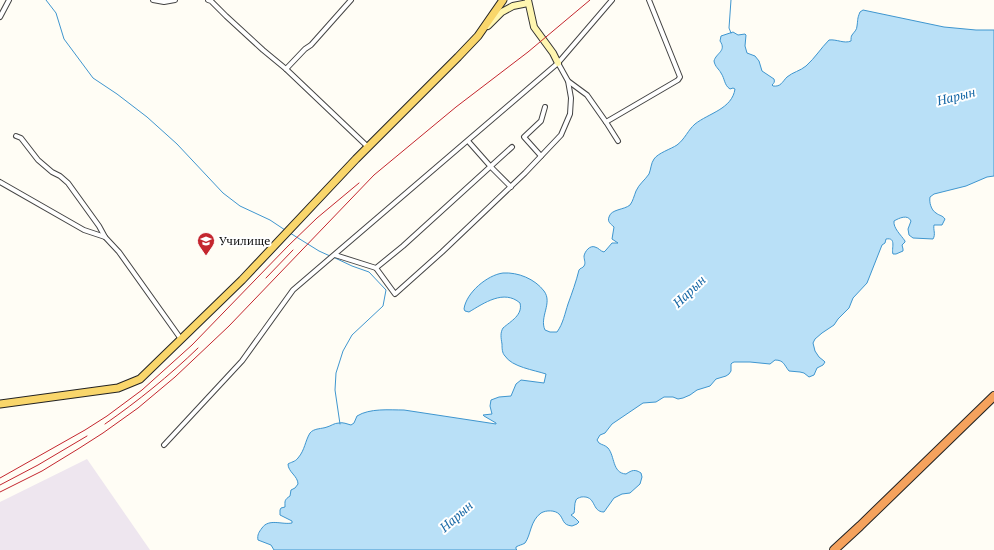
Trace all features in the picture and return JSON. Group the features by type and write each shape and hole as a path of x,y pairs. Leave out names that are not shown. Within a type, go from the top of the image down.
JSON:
{"highway":[{"path":"834,550 866,521 994,396"}],"main road":[{"path":"0,404 118,388 140,378 242,280 368,147 478,36 503,0"}],"street":[{"path":"0,17 9,0"},
{"path":"153,0 164,2 172,0"},
{"path":"208,0 211,1 263,50 286,69 368,147"},
{"path":"286,69 305,49 311,45 351,0"},
{"path":"164,445 242,361 294,290 558,63 612,0"},
{"path":"606,122 678,80 680,77 649,0"},
{"path":"335,255 376,268 395,294 511,187 561,135 570,114 571,98 568,81 552,53 534,27 528,1 513,6 502,12 478,36"},
{"path":"568,81 587,95 618,141"},
{"path":"541,156 524,137 541,121 545,108"},
{"path":"16,136 21,138 38,160 68,183 99,226 105,237 120,252 181,339"},
{"path":"468,141 511,187"},
{"path":"376,268 403,246 512,147"},
{"path":"0,182 84,230 105,237"}],"shaded area":[{"path":"87,459 150,550 0,550 0,502"}],"water":[{"name":"Нарын","path":"863,10 944,27 994,30 994,176 987,177 966,186 934,194 930,197 930,203 933,210 945,219 942,225 934,225 933,239 913,238 909,235 908,229 911,221 906,217 894,221 896,229 905,241 902,245 903,251 893,254 893,242 886,239 885,243 882,245 867,283 853,298 849,308 834,325 815,339 813,343 815,351 825,362 817,368 814,375 809,377 804,373 789,371 784,363 778,360 775,360 770,364 734,362 731,364 731,371 729,374 716,379 710,386 697,390 683,398 678,399 673,397 664,397 656,402 643,403 612,424 605,433 600,435 597,440 599,443 608,448 618,471 626,474 634,470 641,473 642,477 640,484 630,493 622,494 614,498 604,512 597,509 590,498 577,498 574,513 571,515 579,522 572,526 566,524 559,514 553,511 541,513 537,516 527,540 525,543 516,547 517,550 274,550 271,545 258,540 260,531 268,523 292,523 292,521 280,515 280,510 281,508 285,507 285,501 290,496 291,490 298,484 298,481 288,467 288,464 296,460 300,455 304,449 308,436 314,430 325,428 337,423 351,425 354,423 357,416 362,413 380,410 404,410 496,424 483,415 492,414 490,406 491,400 499,397 511,396 516,384 521,380 544,383 546,374 524,368 513,363 508,360 503,352 501,336 502,330 520,311 520,303 514,299 501,297 469,312 465,311 464,309 469,297 484,281 497,274 509,273 526,277 536,283 544,291 546,296 547,305 544,320 545,330 557,332 564,318 579,270 585,265 585,252 590,248 596,247 604,252 612,243 618,243 612,239 614,227 609,220 610,214 630,205 640,184 649,174 652,162 656,157 677,145 695,124 725,106 733,96 735,89 730,89 727,86 714,61 722,50 722,44 720,41 721,36 733,32 738,35 745,34 745,46 747,53 755,56 759,61 762,71 774,79 772,85 778,86 789,75 806,66 829,40 846,42 851,41 852,35 856,29 859,14"}],"waterway":[{"path":"46,0 56,13 64,39 93,78 147,117 177,144 223,193 240,206 270,220 285,230"},
{"path":"731,0 729,28 731,33"},
{"path":"290,233 330,256"},
{"path":"333,257 369,272 386,290 383,306 352,335 343,351 336,373 335,390 340,424"}],"railway":[{"path":"0,492 42,471 103,433 138,408 175,377 229,326 374,175 456,107 528,52 590,0"},
{"path":"0,478 85,430 142,390 192,345 317,218 359,183"},
{"path":"266,278 293,250"},
{"path":"105,424 153,388 198,348"},
{"path":"0,485 38,465 87,436"}],"place":[{"name":"Училище","path":"206,256"}]}
